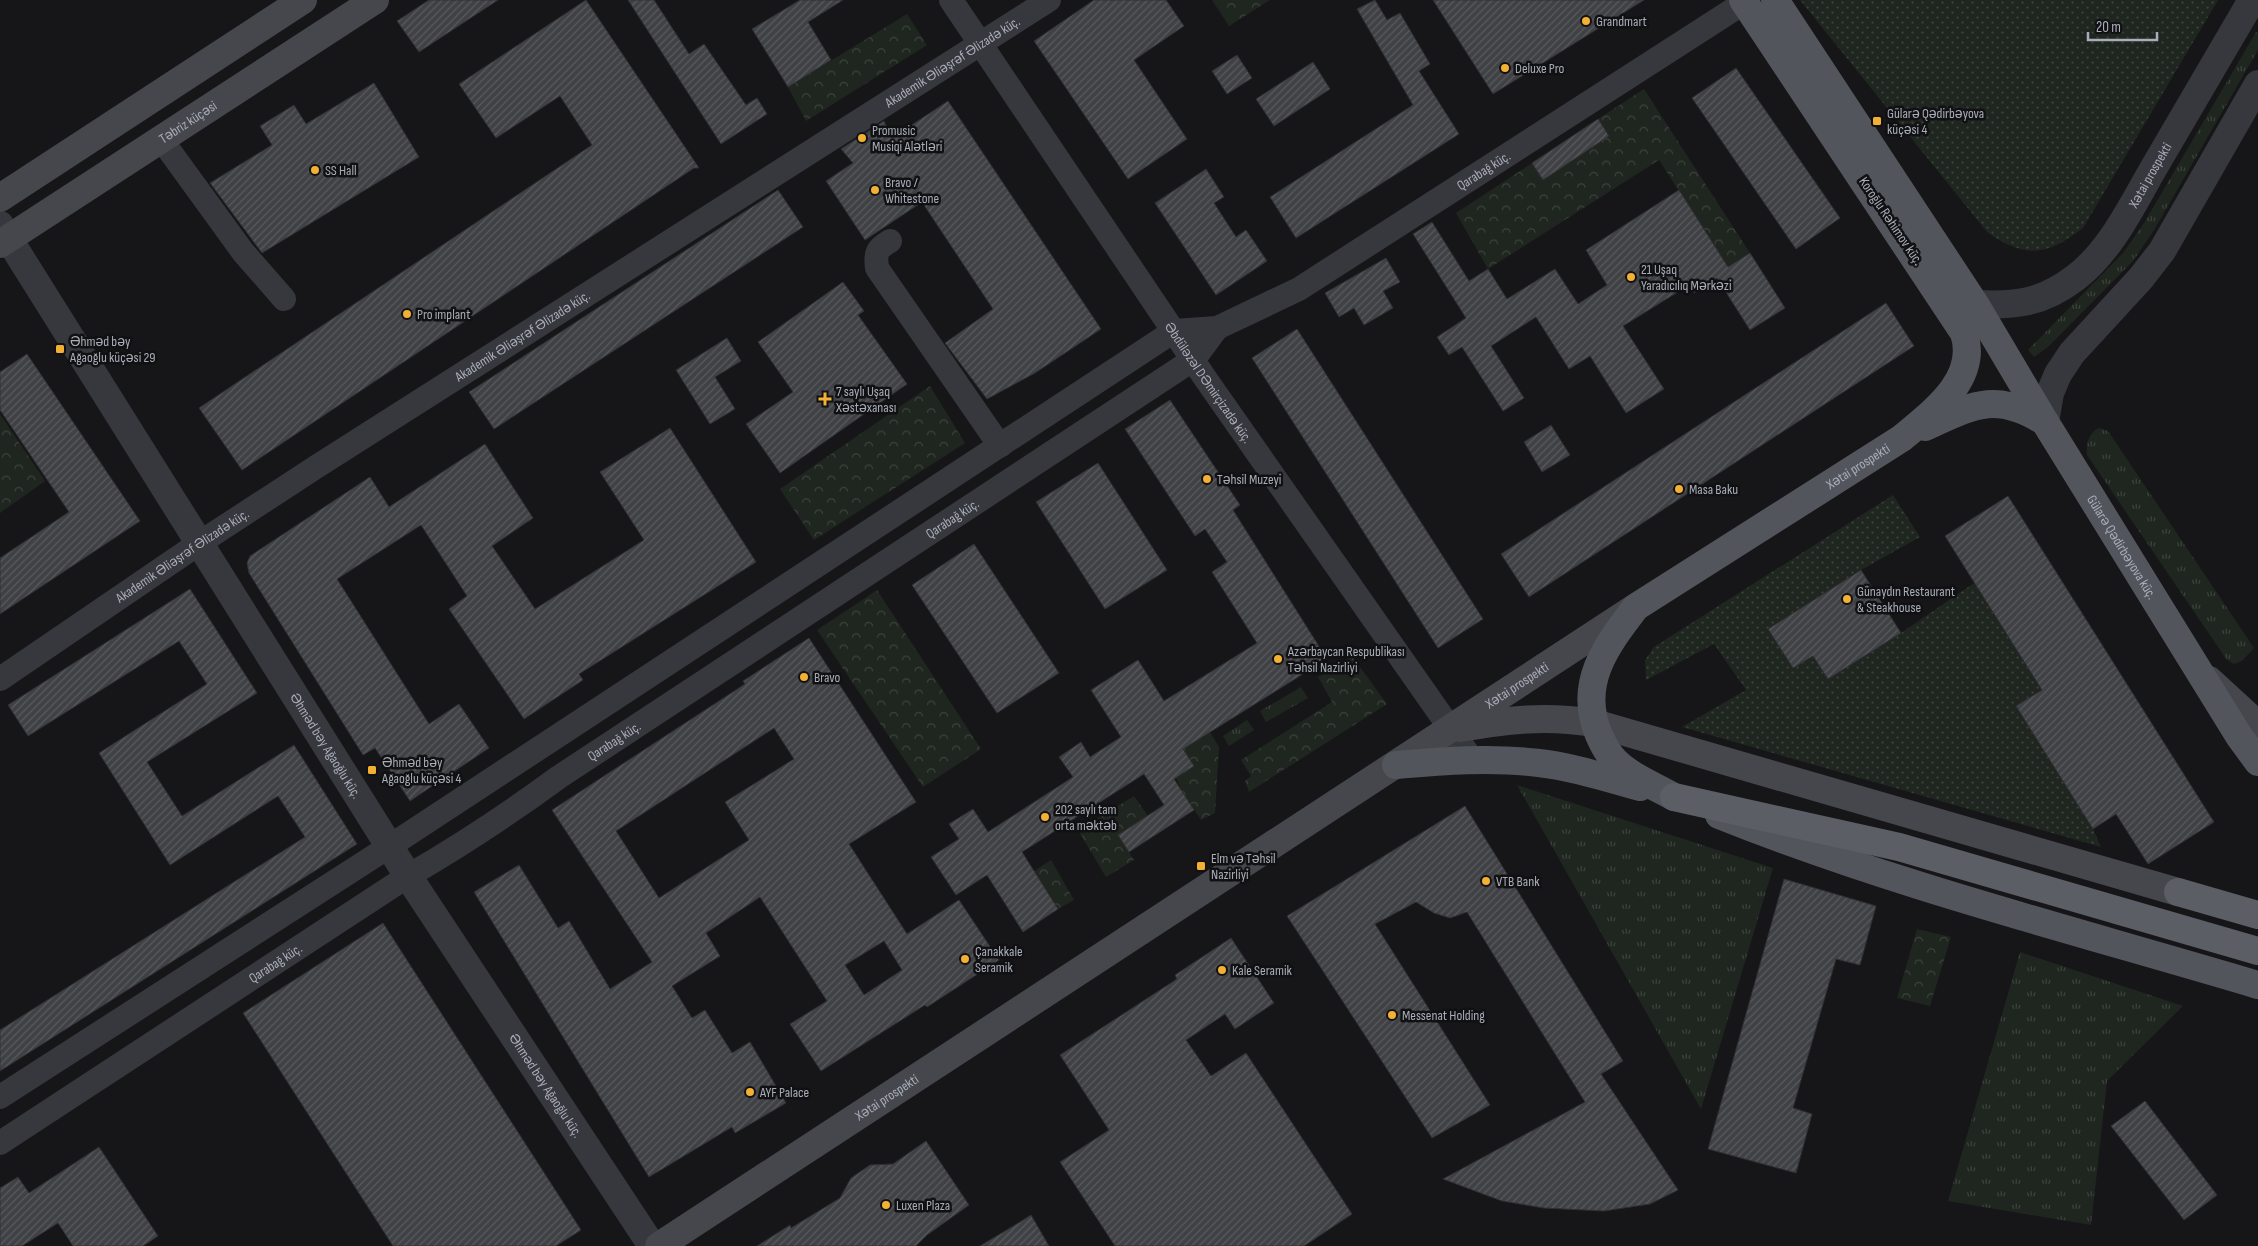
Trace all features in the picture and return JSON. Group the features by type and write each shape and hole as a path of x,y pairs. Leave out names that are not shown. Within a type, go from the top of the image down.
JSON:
{"highway":[{"path":"1674,797 1899,847 2258,951"},
{"path":"2178,892 2258,915"}],"main road":[{"path":"0,198 303,0"},
{"name":"Təbriz küçəsi","path":"2,236 161,139 375,0"},
{"name":"Koroğlu Rəhimov küç.","path":"1775,0 1975,304 2045,422"},
{"name":"Koroğlu Rəhimov küç.","path":"1744,1 1964,333 1968,346 1966,364 1958,383 1940,405 1902,438"},
{"path":"1902,438 1956,413 1981,405 2001,404 2016,406 2045,422"},
{"name":"Gülarə Qədirbəyova küç.","path":"2045,422 2239,736 2258,762"},
{"name":"Xətai prospekti","path":"660,1246 1636,607 1902,438"},
{"path":"1636,607 1613,638 1598,665 1591,695 1594,723 1604,747 1615,761 1634,775 1674,797"},
{"name":"Gülarə Qədirbəyova küç.","path":"2198,670 2258,725"},
{"path":"1449,730 1509,720 1546,717 1594,723 2178,892 2258,901"},
{"path":"1396,765 1504,760 1540,763 1570,769 1674,797 1767,834 1892,878 2258,985"}],"street":[{"name":"Əbdüləzəl DƏmirçizadə küç.","path":"951,0 1174,331 1449,730 1473,761"},
{"name":"Akademik Əliəşrəf Əlizadə küç.","path":"0,679 198,544 367,434 1048,0"},
{"name":"Xətai prospekti","path":"1975,304 2009,306 2045,296 2077,277 2103,249 2118,229 2252,0"},
{"name":"Qarabağ küç.","path":"0,1097 390,846 1174,331 1216,328 1300,289 1744,1"},
{"path":"2045,422 2050,393 2058,374 2072,353 2142,278 2162,251 2258,84"},
{"path":"161,139 243,252 284,299"},
{"name":"Əhməd bəy Ağaoğlu küç.","path":"2,236 408,876 652,1246"},
{"path":"890,241 879,247 876,257 878,268 1000,446"},
{"name":"Qarabağ küç.","path":"0,1143 408,876 444,856 559,777 1194,359 1216,328"},
{"path":"630,688 649,718"},
{"path":"540,748 559,777"}],"green space":[{"path":"1212,0 1270,0 1229,26"},
{"path":"1800,0 2218,0 2083,228 2058,244 2036,251 2013,247 1987,232"},
{"path":"907,14 927,45 806,121 788,87"},
{"path":"2256,32 2258,33 2258,50 2154,230 2133,261 2049,346 2034,357 2028,350 2123,253 2144,223"},
{"path":"1644,89 1750,253 1728,267 1659,160 1488,269 1456,213 1532,163 1543,179 1605,139 1598,119"},
{"path":"930,386 965,443 814,540 780,489"},
{"path":"0,414 45,481 0,513"},
{"path":"2099,428 2108,431 2254,648 2242,661 2234,664 2227,660 2087,455 2088,439"},
{"path":"1893,495 1920,537 1861,570 1768,629 1793,668 1813,656 1828,679 1901,633 1974,583 2042,690 2016,706 2093,829 2101,847 1682,727 1746,690 1714,644 1646,680 1645,660 1654,647"},
{"path":"877,590 981,749 923,787 817,630"},
{"path":"1352,656 1387,704 1249,792 1245,781 1251,776 1241,760 1332,702 1318,677"},
{"path":"1301,687 1308,698 1266,722 1260,711"},
{"path":"1247,720 1254,730 1229,746 1223,736"},
{"path":"1195,728 1202,738 1210,732 1219,747 1215,813 1201,820 1183,793 1176,778 1177,740"},
{"path":"1517,785 1773,868 1701,1109"},
{"path":"1134,796 1148,816 1118,835 1134,860 1106,877 1078,830"},
{"path":"1051,860 1074,900 1058,909 1034,871"},
{"path":"1917,929 1951,937 1930,1006 1897,998"},
{"path":"2020,952 2183,1006 2107,1081 2091,1225 1948,1201"}],"building":[{"path":"429,0 498,0 419,52 397,21"},
{"name":"Pro implant","path":"586,0 699,168 694,168 242,470 199,408 592,145 560,96 496,138 459,84"},
{"path":"628,0 654,0 689,54 704,44 746,105 757,98 767,114 721,144"},
{"path":"800,0 843,0 808,22 831,60 788,87 752,29"},
{"path":"1094,0 1166,0 1184,26 1134,60 1187,139 1128,179 1034,41"},
{"path":"1375,0 1387,20 1400,13 1430,64 1419,71 1459,134 1296,238 1270,197 1413,105 1357,9"},
{"name":"Deluxe Pro","path":"1433,0 1644,0 1493,94"},
{"path":"1237,55 1252,78 1227,94 1212,71"},
{"path":"1313,62 1330,89 1274,126 1256,99"},
{"path":"1736,68 1840,218 1796,249 1692,98"},
{"name":"SS Hall","path":"374,83 419,157 262,253 210,183 272,145 260,126 294,105 306,124"},
{"path":"948,101 1101,329 1035,373 987,399 945,343 993,309 922,202 865,240 826,181 853,163 841,149 884,121 892,138"},
{"path":"1598,119 1609,136 1543,180 1532,163"},
{"path":"1206,169 1224,197 1214,203 1236,237 1246,230 1267,261 1216,295 1155,203"},
{"path":"778,190 803,227 494,429 469,392"},
{"path":"1679,190 1728,267 1750,253 1785,308 1750,330 1717,278 1694,293 1689,285 1623,326 1664,389 1626,413 1590,356 1569,369 1536,317 1491,346 1524,398 1503,411 1462,347 1449,355 1437,337 1466,318 1413,234 1432,222 1469,281 1488,269 1507,299 1555,269 1578,304 1607,285 1586,250"},
{"path":"1386,258 1400,282 1383,291 1393,308 1364,325 1354,308 1339,317 1325,293"},
{"path":"843,282 864,311 858,315 907,384 780,473 746,424 793,392 758,342"},
{"path":"1886,303 1914,346 1529,597 1501,554"},
{"path":"1297,329 1483,619 1438,648 1252,358"},
{"path":"727,338 741,361 715,377 735,409 710,424 676,370"},
{"path":"27,354 140,521 0,614 0,558 69,512 0,410 0,372"},
{"path":"1170,400 1240,505 1233,510 1327,659 1183,749 1194,766 1174,779 1194,810 1129,852 1118,835 1164,805 1144,774 1022,852 1058,909 1023,932 987,875 956,895 931,857 959,839 949,824 973,809 988,832 1073,777 1059,757 1081,742 1090,757 1121,737 1091,690 1138,660 1164,701 1257,643 1212,572 1227,562 1205,529 1195,536 1125,429"},
{"path":"1551,425 1570,455 1542,472 1524,442"},
{"path":"670,428 756,562 579,674 583,680 524,719 449,609 467,596 421,525 337,579 429,724 459,704 489,748 410,801 375,748 363,755 249,573 247,563 250,556 370,477 389,507 485,444 533,518 492,546 535,609 644,540 600,472"},
{"path":"1098,463 1167,570 1105,609 1036,502"},
{"path":"2008,496 2214,822 2148,864 2116,814 2093,829 2016,706 2042,690 1945,536"},
{"path":"974,544 1059,673 997,713 912,585"},
{"name":"Günaydın Restaurant & Steakhouse","path":"1861,570 1901,633 1828,679 1813,656 1793,668 1768,629"},
{"path":"190,589 257,693 147,762 182,816 294,745 357,844 0,1071 0,1030 305,837 278,796 170,865 99,753 207,684 179,641 28,736 8,705"},
{"path":"809,638 916,802 849,844 907,934 959,900 999,960 927,1007 925,1005 821,1071 790,1024 827,1001 760,897 706,933 720,956 672,986 692,1018 705,1010 732,1053 750,1042 786,1103 735,1133 732,1127 649,1177 474,892 519,865 558,928 569,921 610,989 652,962 552,810 745,684 743,681","holes":["774,728 794,759 725,802 749,840 659,898 616,831","884,941 902,970 864,995 845,965"]},
{"path":"1465,806 1623,1061 1601,1074 1678,1190 1650,1204 1604,1211 1544,1208 1502,1201 1443,1179 1585,1102 1467,912 1450,918 1434,913 1416,902 1375,924 1490,1105 1432,1138 1287,916"},
{"path":"1784,879 1876,906 1860,965 1836,959 1793,1108 1812,1114 1796,1173 1708,1149"},
{"path":"383,923 581,1230 556,1246 393,1246 243,1013"},
{"path":"1231,938 1274,1003 1235,1029 1225,1014 1186,1040 1211,1076 1246,1053 1352,1214 1304,1246 1115,1246 1060,1162 1109,1130 1060,1055 1177,979 1175,975"},
{"path":"2145,1101 2217,1195 2184,1220 2111,1126"},
{"path":"926,1141 969,1205 927,1235 916,1246 757,1246 790,1225 791,1228 840,1198 851,1178 870,1165 893,1164"},
{"path":"99,1147 158,1236 143,1246 73,1246 58,1223 22,1246 0,1246 0,1188 18,1177 29,1193"},
{"path":"1031,1215 1049,1246 980,1246 1020,1222"}],"place":[{"name":"Grandmart","path":"1586,21"},
{"name":"Deluxe Pro","path":"1505,68"},
{"name":"Gülarə Qədirbəyova küçəsi 4","path":"1877,121"},
{"name":"Promusic Musiqi Alətləri","path":"862,138"},
{"name":"SS Hall","path":"315,170"},
{"name":"Bravo / Whitestone","path":"875,190"},
{"name":"21 Uşaq Yaradıcılıq Mərkəzi","path":"1631,277"},
{"name":"Pro implant","path":"407,314"},
{"name":"Əhməd bəy Ağaoğlu küçəsi 29","path":"60,349"},
{"name":"7 saylı Uşaq Xəstəxanası","path":"825,399"},
{"name":"Təhsil Muzeyi","path":"1207,479"},
{"name":"Masa Baku","path":"1679,489"},
{"name":"Günaydın Restaurant & Steakhouse","path":"1847,599"},
{"name":"Azərbaycan Respublikası Təhsil Nazirliyi","path":"1278,659"},
{"name":"Bravo","path":"804,677"},
{"name":"Əhməd bəy Ağaoğlu küçəsi 4","path":"372,770"},
{"name":"202 saylı tam orta məktəb","path":"1045,817"},
{"name":"Elm və Təhsil Nazirliyi","path":"1201,866"},
{"name":"VTB Bank","path":"1486,881"},
{"name":"Çanakkale Seramik","path":"965,959"},
{"name":"Kale Seramik","path":"1222,970"},
{"name":"Messenat Holding","path":"1392,1015"},
{"name":"AYF Palace","path":"750,1092"},
{"name":"Luxen Plaza","path":"886,1205"}]}
